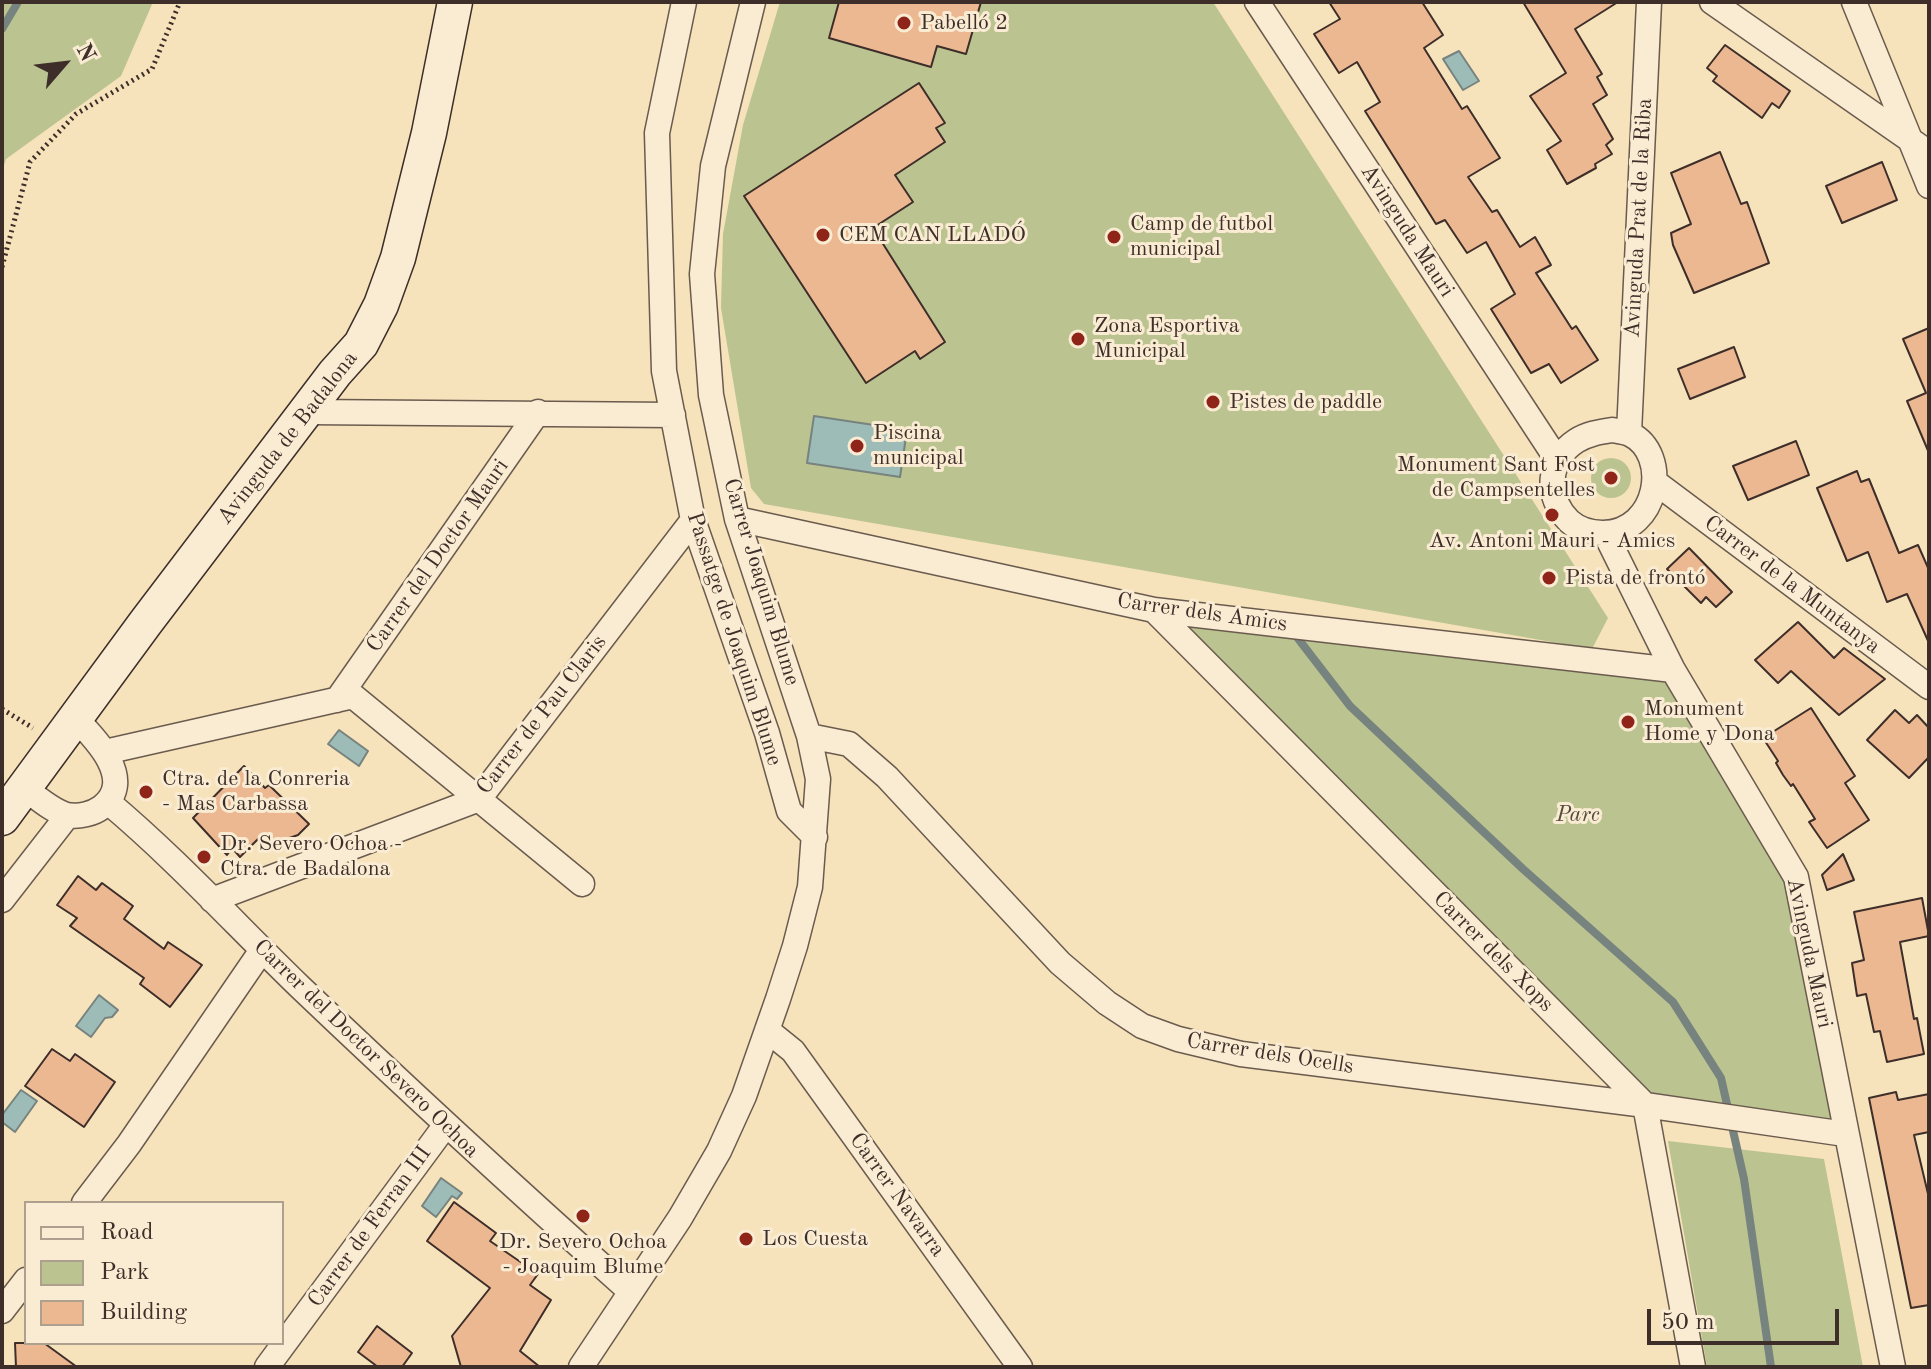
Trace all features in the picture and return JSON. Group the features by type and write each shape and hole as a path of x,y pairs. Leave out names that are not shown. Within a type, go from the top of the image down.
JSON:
{"street":[{"name":"Avinguda de Badalona","path":"2,818 155,609 335,373 361,344 381,305 398,258 455,2"},
{"name":"Passatge de Joaquim Blume","path":"684,2 657,133 664,371 693,520 767,733 789,811 815,837"},
{"name":"Carrer Joaquim Blume","path":"581,1367 680,1218 719,1151 744,1096 767,1030 795,946 810,887 818,779 809,736 737,519 711,395 702,274 713,166 753,2"},
{"name":"Avinguda Mauri","path":"1257,2 1558,461"},
{"name":"Avinguda Prat de la Riba","path":"1629,433 1649,2"},
{"path":"1712,2 1920,148"},
{"path":"1854,2 1920,148 1929,186"},
{"path":"308,412 673,415"},
{"name":"Carrer del Doctor Mauri","path":"337,700 538,412"},
{"path":"1612,430 1629,433 1647,452 1655,482 1647,509 1630,527 1617,532 1590,532 1577,528 1559,509 1551,482 1558,461 1578,440 1594,433 1612,430"},
{"name":"Carrer de la Muntanya","path":"1655,482 1929,687"},
{"name":"Carrer dels Amics","path":"737,519 1154,610 1673,670"},
{"name":"Carrer de Pau Claris","path":"212,900 479,799 693,520"},
{"name":"Avinguda Mauri","path":"1605,533 1673,670 1796,877 1893,1367"},
{"name":"Carrer dels Xops","path":"1154,610 1645,1105"},
{"path":"105,752 353,696 582,884"},
{"path":"24,788 68,815 86,815 108,802 116,783 105,752 75,718"},
{"name":"Carrer dels Ocells","path":"809,736 849,744 887,777 1060,963 1107,1003 1142,1026 1178,1039 1241,1054 1645,1105 1845,1134"},
{"name":"Carrer del Doctor Severo Ochoa","path":"108,802 163,850 445,1126 630,1291"},
{"path":"2,900 68,815"},
{"path":"86,1201 129,1144 262,950"},
{"name":"Carrer Navarra","path":"767,1030 793,1051 1020,1367"},
{"path":"1645,1105 1693,1367"},
{"name":"Carrer de Ferran III","path":"284,1344 445,1126"},
{"path":"2,1311 24,1283"},
{"name":"Carrer de Ferran III","path":"267,1367 283,1345"}],"path":[{"path":"2,267 30,162 76,114 152,69 180,2"}],"green space":[{"path":"2,2 153,2 121,76 6,159 2,172"},
{"name":"Zona Esportiva Municipal","path":"780,2 1213,2 1608,618 1592,649 764,504 751,488 721,308 723,234 743,125"},
{"path":"1611,458 1625,464 1631,478 1625,492 1611,498 1597,492 1591,478 1597,464"},
{"name":"Parc","path":"1154,610 1673,670 1796,877 1845,1134 1645,1105"},
{"path":"1668,1141 1824,1159 1863,1367 1707,1367"}],"water":[{"path":"1459,51 1479,81 1463,90 1443,59"},
{"name":"Piscina municipal","path":"814,416 907,430 900,477 807,463"},
{"path":"339,730 368,751 359,766 328,744"},
{"path":"99,995 118,1010 112,1017 105,1018 91,1037 76,1026"},
{"path":"21,1090 37,1101 15,1132 2,1122 2,1115"},
{"path":"441,1178 462,1193 457,1199 452,1196 436,1217 422,1206"}],"building":[{"name":"Pabelló 2","path":"839,2 981,2 966,54 937,46 931,67 829,38"},
{"path":"1329,2 1422,2 1443,35 1424,48 1462,109 1467,106 1500,158 1468,177 1492,212 1497,210 1520,247 1535,237 1551,265 1536,273 1572,329 1576,326 1598,360 1561,383 1549,364 1531,373 1491,309 1515,294 1486,242 1467,253 1445,220 1436,224 1365,111 1380,102 1357,62 1339,73 1314,34 1340,19"},
{"path":"1523,2 1618,2 1575,29 1602,74 1597,77 1607,95 1593,104 1613,139 1606,145 1612,154 1595,164 1596,168 1567,184 1547,150 1561,141 1530,96 1566,73"},
{"path":"1725,45 1790,91 1779,108 1772,103 1762,118 1713,81 1717,76 1707,68"},
{"name":"CEM CAN LLADÓ","path":"919,83 945,123 936,128 945,142 895,175 913,202 873,228 945,342 920,359 915,351 866,383 744,196"},
{"path":"1720,152 1741,204 1747,202 1769,263 1694,293 1673,245 1671,233 1691,224 1671,173"},
{"path":"1882,162 1897,200 1842,223 1826,186"},
{"path":"1929,328 1929,453 1907,401 1926,393 1903,339"},
{"path":"1734,347 1745,377 1690,399 1678,369"},
{"path":"1796,441 1809,475 1748,500 1733,466"},
{"path":"1857,471 1861,482 1869,479 1899,553 1918,545 1929,570 1929,643 1907,594 1887,602 1868,552 1847,561 1817,488"},
{"path":"1689,548 1732,592 1716,607 1706,597 1701,603 1667,569"},
{"path":"1798,622 1834,658 1844,648 1885,679 1839,715 1791,671 1778,683 1755,660"},
{"path":"1811,708 1855,776 1845,783 1869,820 1827,848 1809,822 1815,819 1793,784 1791,786 1783,775 1763,738"},
{"path":"1895,710 1909,723 1917,715 1929,728 1929,757 1909,778 1867,740"},
{"path":"244,766 265,788 269,785 309,824 298,835 281,841 274,850 261,836 240,857 232,848 227,855 193,818"},
{"path":"1843,854 1854,880 1827,890 1822,875"},
{"path":"78,876 96,890 102,883 133,906 124,919 164,949 168,942 202,965 170,1007 140,984 144,978 70,926 77,918 57,905"},
{"path":"1922,898 1929,936 1900,942 1914,1019 1917,1018 1924,1054 1887,1062 1880,1031 1874,1032 1866,994 1857,996 1852,963 1864,960 1854,912"},
{"path":"52,1049 70,1061 75,1054 115,1082 84,1127 25,1086"},
{"path":"1896,1092 1898,1100 1929,1094 1929,1132 1914,1135 1929,1198 1929,1305 1911,1308 1869,1098"},
{"path":"454,1202 496,1233 490,1241 538,1274 530,1285 551,1300 520,1351 540,1367 461,1367 452,1336 490,1288 427,1241"},
{"path":"377,1326 412,1353 402,1367 378,1367 358,1352"},
{"path":"15,1343 47,1345 77,1367 16,1367"}],"waterway":[{"path":"2,29 18,2"},
{"path":"1293,632 1350,706 1523,869 1673,1002 1721,1078 1744,1179 1771,1367"}],"place":[{"name":"Pabelló 2","path":"904,23"},
{"name":"CEM CAN LLADÓ","path":"823,235"},
{"name":"Camp de futbol municipal","path":"1114,237"},
{"name":"Zona Esportiva Municipal","path":"1078,339"},
{"name":"Pistes de paddle","path":"1213,402"},
{"name":"Piscina municipal","path":"857,446"},
{"name":"Monument Sant Fost de Campsentelles","path":"1611,478"},
{"name":"Av. Antoni Mauri - Amics","path":"1552,515"},
{"name":"Pista de frontó","path":"1549,578"},
{"name":"Monument Home y Dona","path":"1628,722"},
{"name":"Ctra. de la Conreria - Mas Carbassa","path":"146,792"},
{"name":"Dr. Severo Ochoa - Ctra. de Badalona","path":"204,857"},
{"name":"Dr. Severo Ochoa - Joaquim Blume","path":"583,1216"},
{"name":"Los Cuesta","path":"746,1239"}]}
